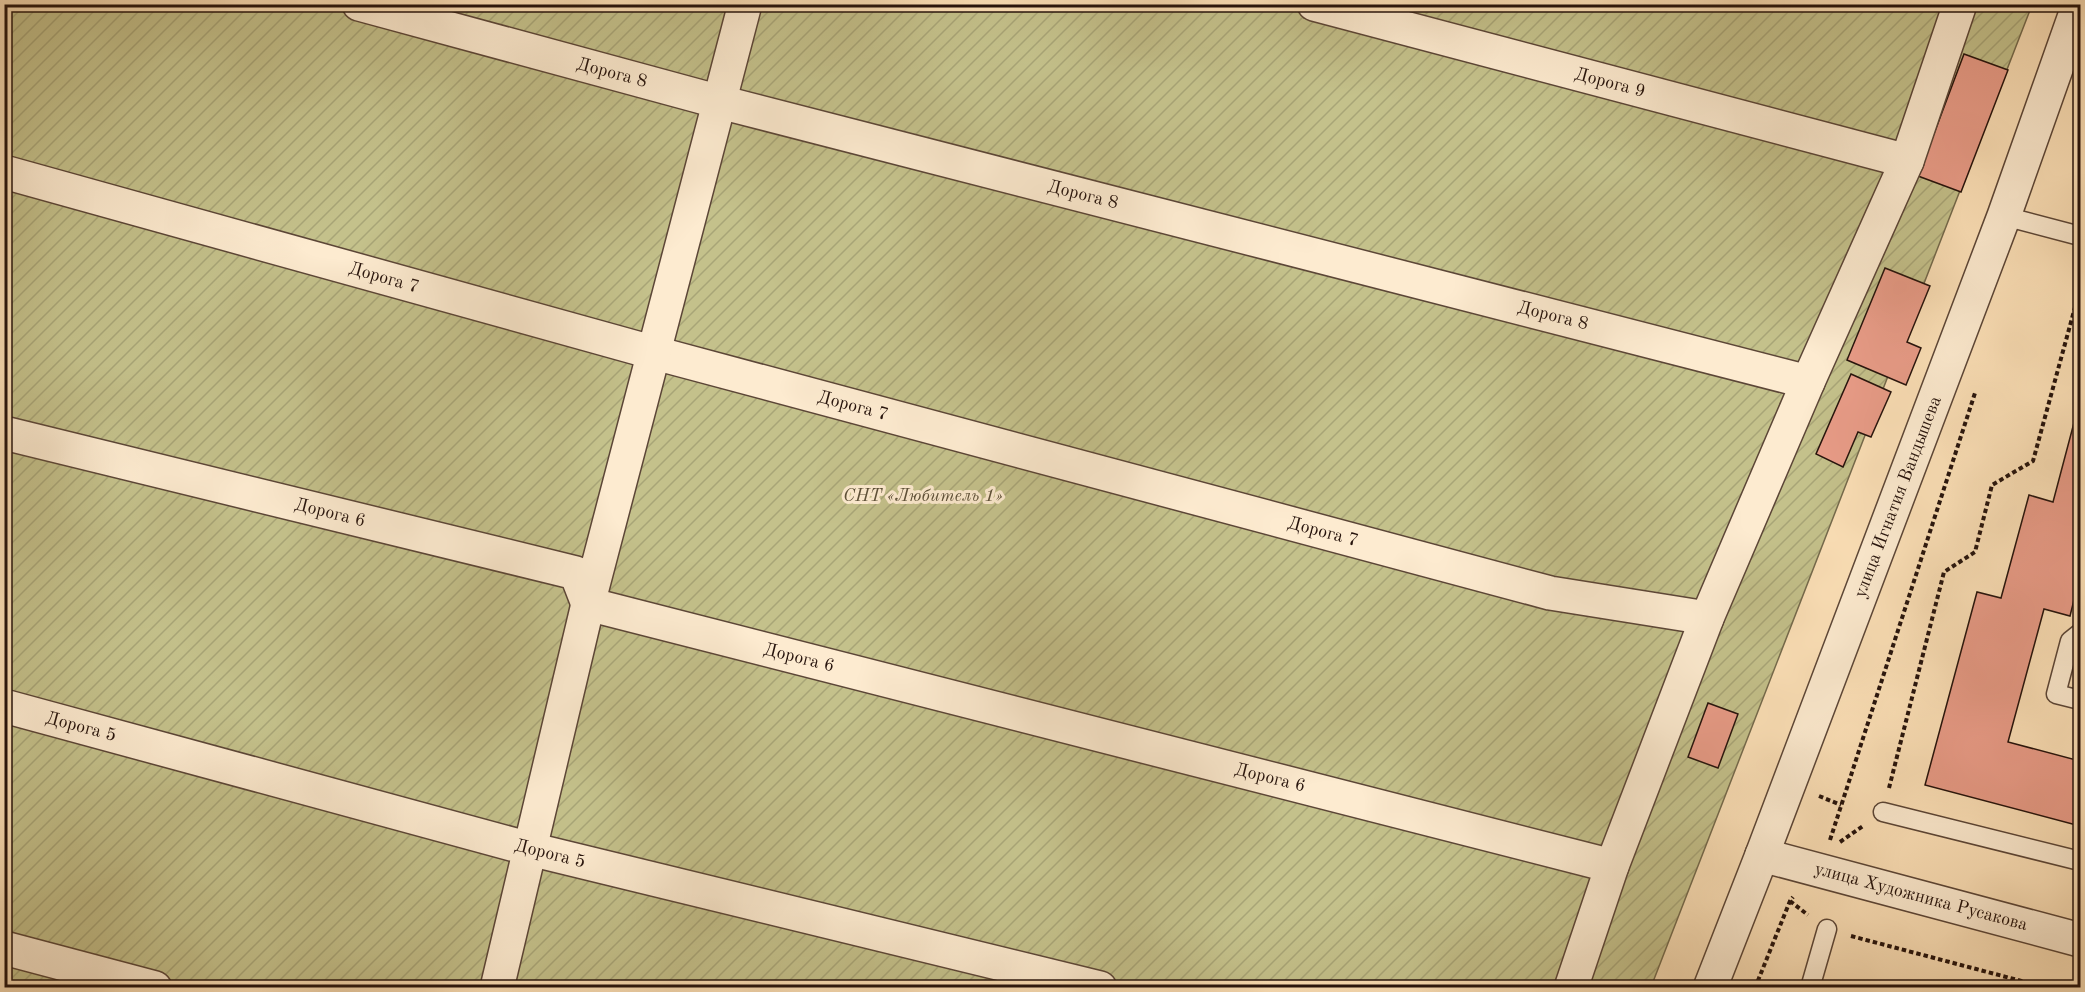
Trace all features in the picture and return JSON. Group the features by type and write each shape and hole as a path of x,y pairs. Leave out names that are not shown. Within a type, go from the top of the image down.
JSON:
{"street":[{"name":"Дорога 8","path":"359,4 720,102 1808,382"},
{"path":"497,987 588,604 745,4"},
{"name":"Дорога 9","path":"1314,4 1907,161"},
{"path":"1571,987 1612,866 1707,618 1808,382 1907,161 1960,4"},
{"name":"улица Игнатия Вандышева","path":"1710,987 2004,216 2079,4"},
{"name":"Дорога 7","path":"4,172 655,353 1550,593 1707,618"},
{"name":"Дорога 6","path":"4,433 576,573 588,604 1612,866"},
{"name":"Дорога 5","path":"4,706 530,849 1100,987"},
{"name":"улица Художника Русакова","path":"1762,855 1823,861 2080,940"},
{"path":"4,948 156,987"}],"lane":[{"path":"2004,216 2080,236"},
{"path":"2080,633 2070,641 2056,694 2080,700"},
{"path":"1883,812 2080,861"},
{"path":"1810,987 1827,929"}],"path":[{"path":"1755,987 1790,901 1823,861 1883,812 1944,572 1975,552 1992,485 2033,461 2080,289"},
{"path":"1823,861 1978,382"},
{"path":"1790,901 1827,929 2048,987"}],"green space":[{"name":"СНТ «Любитель 1»","path":"5,5 2032,5 1651,987 5,988"}],"building":[{"path":"1964,54 2008,70 1961,192 1918,176"},
{"path":"1885,268 1930,286 1907,342 1921,348 1906,385 1847,360"},
{"path":"1851,374 1891,392 1871,437 1858,432 1843,467 1816,454"},
{"path":"2080,400 2080,576 2070,616 2044,609 2008,742 2080,761 2080,826 1925,785 1977,592 2001,598 2029,495 2053,502"},
{"path":"1708,703 1738,714 1718,768 1688,757"},
{"path":"1862,983 1881,988 1861,988"}]}
